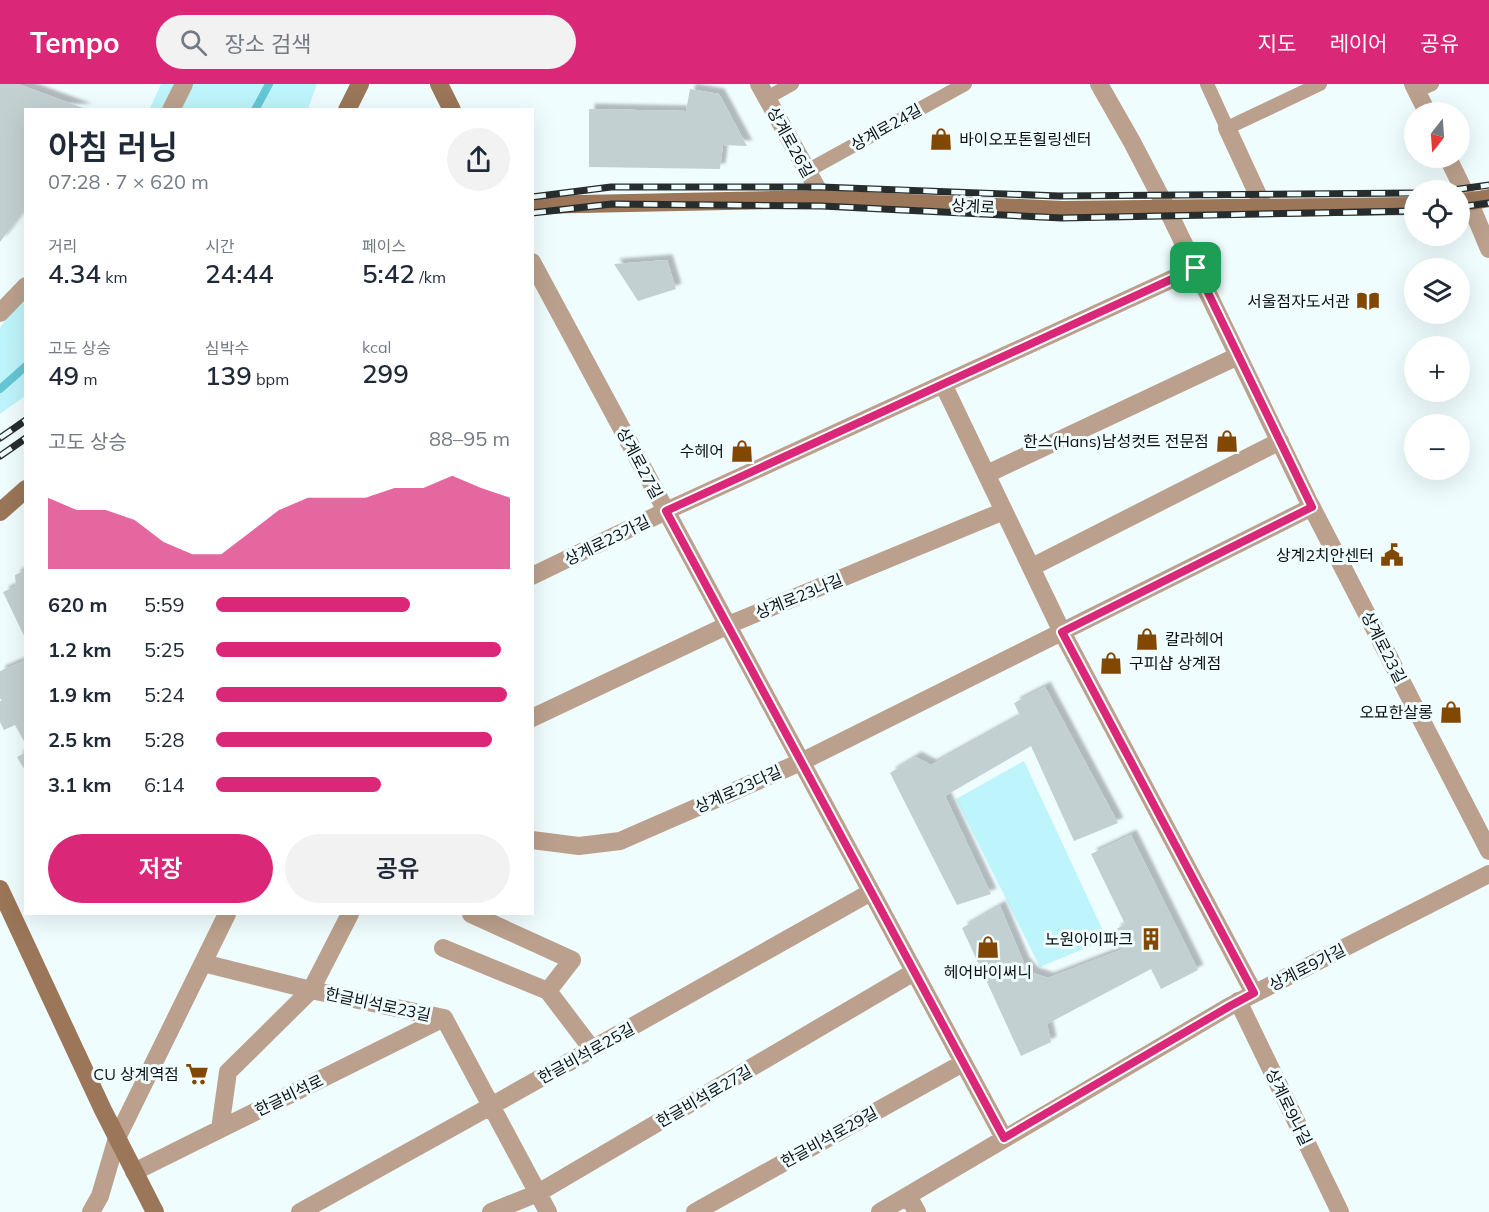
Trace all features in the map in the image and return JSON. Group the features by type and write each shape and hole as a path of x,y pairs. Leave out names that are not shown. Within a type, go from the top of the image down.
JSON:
{"main road":[{"path":"348,108 360,84"},
{"path":"439,84 451,108"},
{"path":"1470,201 1489,198"},
{"name":"상계로","path":"534,205 823,199 1062,210 1404,206"},
{"path":"0,512 24,491"},
{"path":"0,889 103,1110 155,1212"}],"street":[{"path":"172,108 184,84"},
{"path":"1099,84 1167,209"},
{"path":"1420,86 1424,102"},
{"name":"상계로26길","path":"763,91 823,199"},
{"path":"1227,128 1264,207"},
{"name":"상계로23길","path":"1167,209 1312,507 1489,851"},
{"path":"1470,213 1489,249"},
{"name":"상계로23가길","path":"534,575 666,511 1196,268"},
{"name":"상계로27길","path":"535,275 728,625 1004,1138"},
{"path":"0,313 24,288"},
{"path":"987,474 1238,356"},
{"path":"943,384 1062,632 1246,997"},
{"path":"1032,567 1280,441"},
{"name":"상계로23다길","path":"534,840 579,846 620,841 801,762 1312,507"},
{"name":"상계로23나길","path":"534,717 728,625 1004,511"},
{"name":"상계로9가길","path":"880,1212 1246,997 1489,873"},
{"name":"한글비석로25길","path":"300,1212 871,891"},
{"path":"91,1212 100,1196 117,1138 227,915"},
{"path":"220,1129 228,1072 311,990 349,915"},
{"path":"473,915 572,960 548,991"},
{"path":"443,948 548,991 592,1049"},
{"name":"한글비석로23길","path":"203,963 311,990 444,1018 548,1212"},
{"name":"한글비석로27길","path":"491,1212 538,1193 914,972"},
{"name":"상계로9나길","path":"1246,997 1340,1212"},
{"name":"한글비석로","path":"134,1172 444,1018"},
{"name":"한글비석로29길","path":"695,1212 963,1063"},
{"path":"908,1196 917,1212"}],"lane":[{"path":"763,91 792,84"},
{"name":"상계로24길","path":"807,171 965,84"},
{"path":"1207,84 1227,128 1320,84"}],"shaded area":[{"path":"161,84 317,84 308,108 150,108"},
{"path":"24,292 24,397 0,414 0,328"},
{"path":"1024,761 1107,939 1040,967 956,799"}],"building":[{"path":"0,84 18,84 83,108 24,108 24,211 0,242"},
{"path":"690,89 719,94 747,146 723,145 720,169 589,167 589,109 686,111"},
{"path":"667,260 676,289 638,301 614,264"},
{"path":"24,571 24,636 3,592 16,586 15,575"},
{"path":"24,661 24,741 15,725 4,730 0,722 0,701 2,701 0,671"},
{"path":"1045,687 1118,823 1074,841 1031,746 945,796 991,894 957,905 890,773 916,757 931,765 1020,716 1014,703"},
{"path":"24,753 24,769 17,757"},
{"name":"노원아이파크","path":"1131,835 1198,970 1161,989 1151,969 1047,1024 1051,1042 1021,1056 962,928 1000,906 1024,963 1033,973 1048,978 1123,949 1115,930 1125,924 1091,854"}],"waterway":[{"path":"256,108 269,84"},
{"path":"0,389 24,368"}],"railway":[{"path":"1470,188 1489,185"},
{"path":"534,197 611,187 821,187 1059,196 1404,193"},
{"path":"1470,206 1489,203"},
{"path":"534,213 612,204 822,206 1062,218 1404,211"},
{"path":"0,438 24,421"},
{"path":"0,456 24,439"}],"place":[{"name":"바이오포톤힐링센터","path":"941,139"},
{"name":"서울점자도서관","path":"1368,301"},
{"name":"한스(Hans)남성컷트 전문점","path":"1227,441"},
{"name":"수헤어","path":"742,451"},
{"name":"상계2치안센터","path":"1392,555"},
{"name":"칼라헤어","path":"1147,639"},
{"name":"구피샵 상계점","path":"1111,663"},
{"name":"오묘한살롱","path":"1451,712"},
{"name":"노원아이파크","path":"1151,939"},
{"name":"헤어바이써니","path":"988,947"},
{"name":"CU 상계역점","path":"197,1074"}],"route":[{"path":"1196,268 1312,507 1062,632 1254,993 1004,1138 666,511 1196,268"}]}
